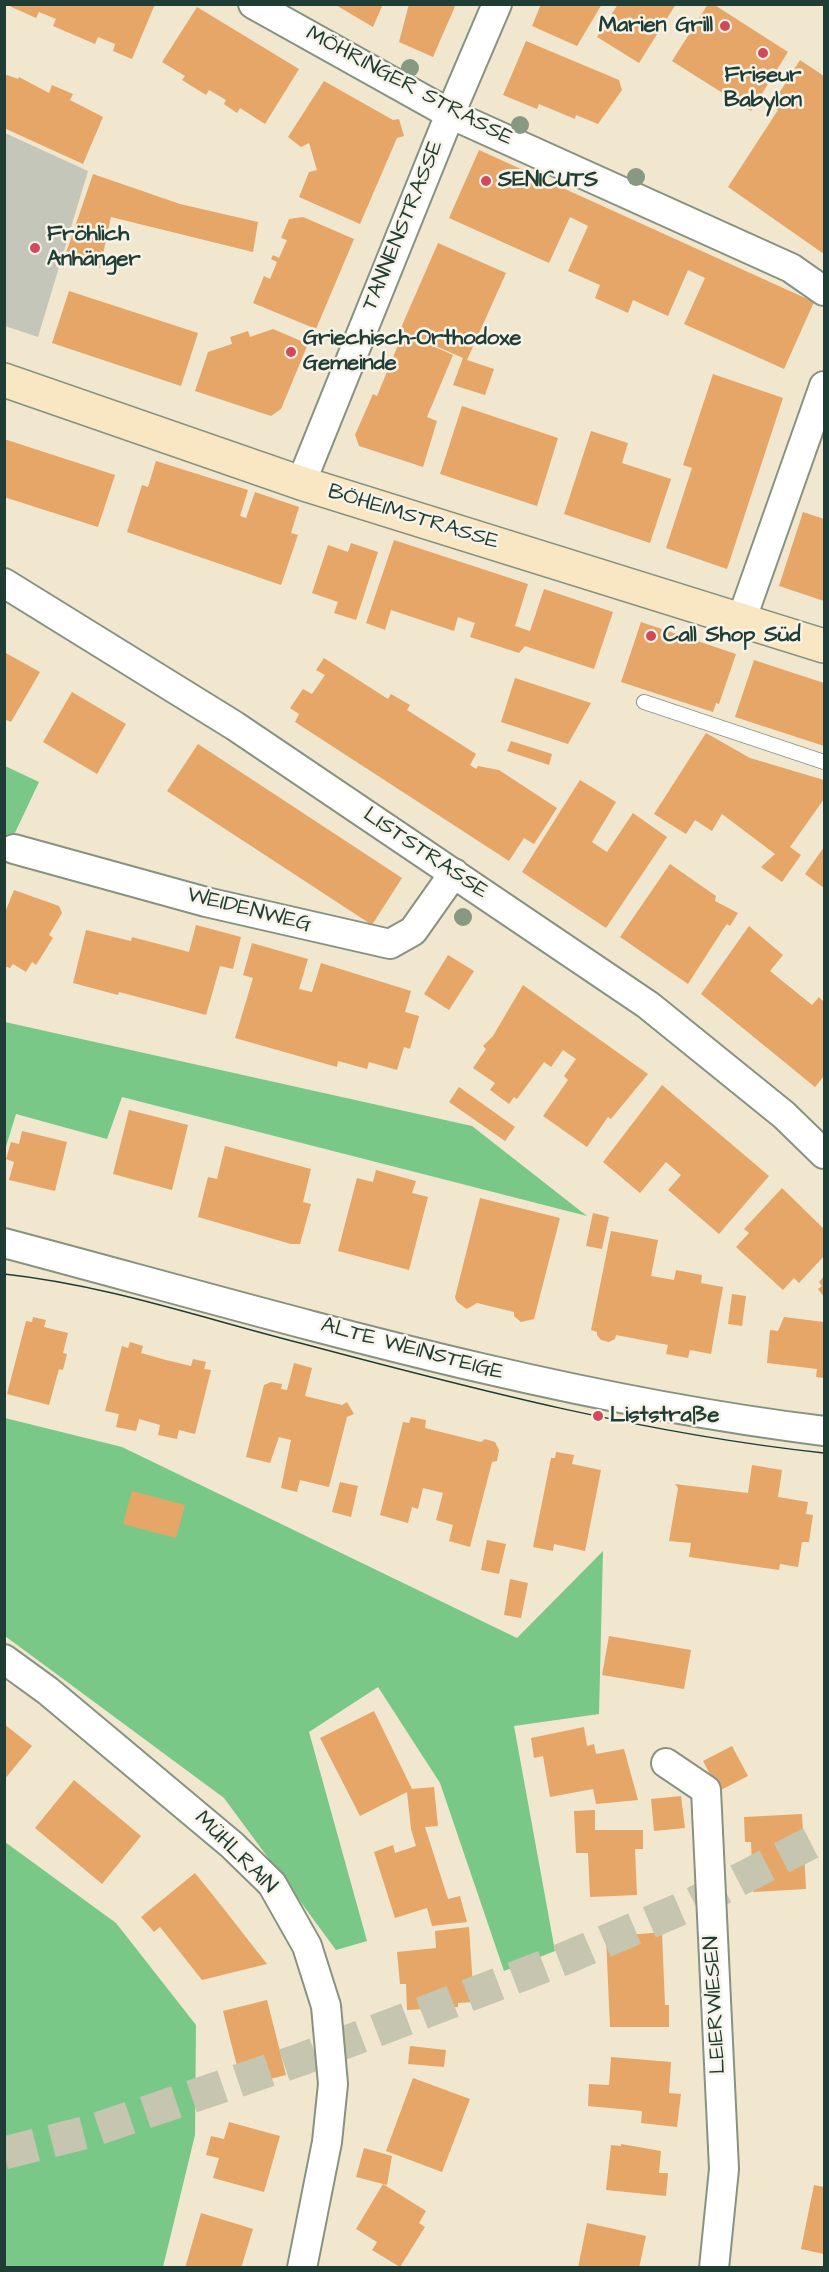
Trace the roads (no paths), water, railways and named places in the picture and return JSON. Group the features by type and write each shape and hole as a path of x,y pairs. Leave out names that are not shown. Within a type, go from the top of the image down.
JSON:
{"street":[{"name":"MÖHRINGER STRASSE","path":"253,4 450,114 791,268 825,291"},
{"name":"TANNENSTRASSE","path":"301,483 450,114 497,4"},
{"name":"BÖHEIMSTRASSE","path":"4,380 301,483 825,646"},
{"path":"741,621 825,386"},
{"name":"LISTSTRASSE","path":"4,583 235,726 648,1005 784,1115 825,1154"},
{"name":"WEIDENWEG","path":"14,849 207,902 390,944 413,931 454,873"},
{"name":"ALTE WEINSTEIGE","path":"4,1243 522,1379 729,1419 825,1431"},
{"name":"MÜHLRAIN","path":"4,1659 48,1691 232,1845 272,1884 307,1946 326,2006 333,2084 327,2142 302,2268"},
{"name":"LEIERWIESEN","path":"666,1763 706,1790 724,2169 714,2268"}],"lane":[{"path":"644,702 825,762"}],"tunnel":[{"path":"4,2153 91,2131 302,2059 566,1958 690,1905 824,1836"}],"tram line":[{"path":"4,1274 117,1294 430,1377 560,1408 691,1434 824,1453"}],"place":[{"name":"Marien Grill","path":"725,26"},
{"name":"Friseur Babylon","path":"763,53"},
{"name":"SENICUTS","path":"486,181"},
{"name":"Fröhlich Anhänger","path":"35,248"},
{"name":"Griechisch-Orthodoxe Gemeinde","path":"291,352"},
{"name":"Call Shop Süd","path":"651,636"},
{"name":"Liststraße","path":"598,1416"}]}
